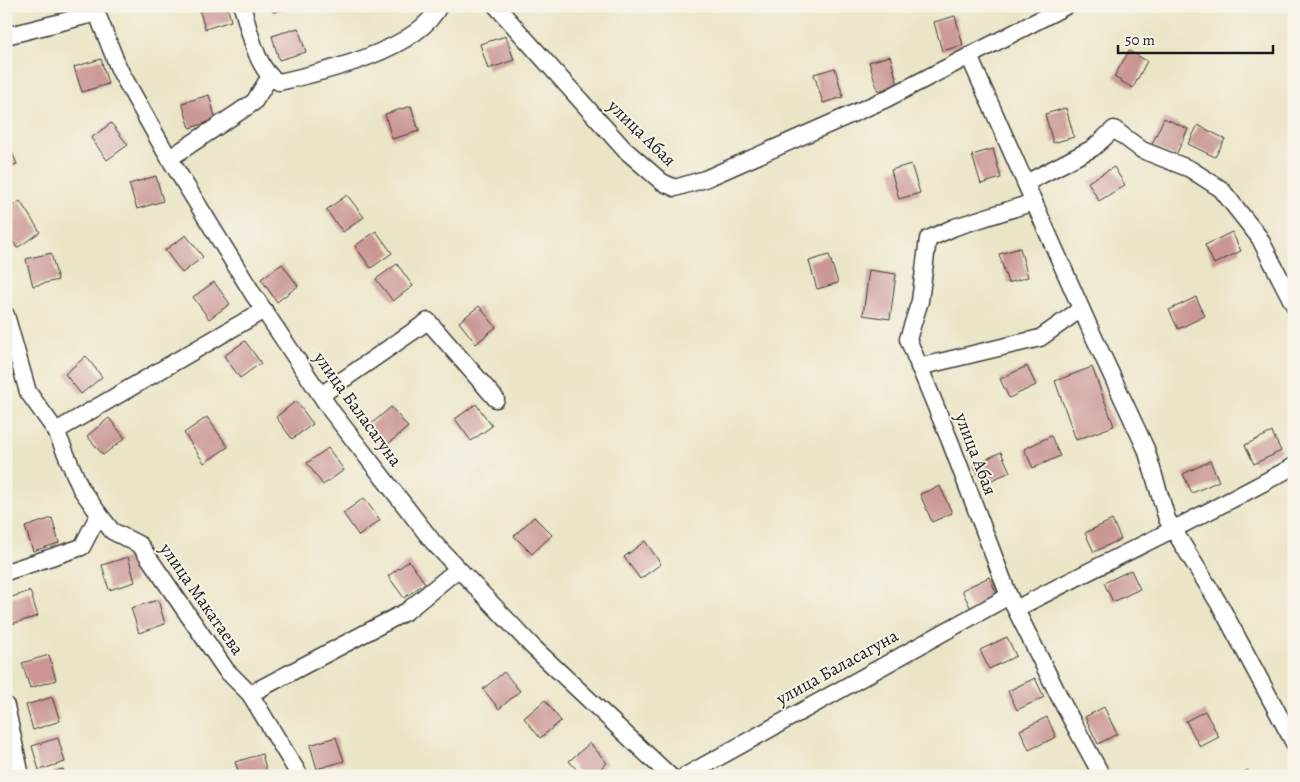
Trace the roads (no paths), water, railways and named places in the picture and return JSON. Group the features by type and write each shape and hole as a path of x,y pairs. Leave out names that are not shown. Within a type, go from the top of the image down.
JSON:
{"street":[{"path":"242,6 260,61 270,78 279,82 362,60 410,36 435,15 439,6"},
{"name":"улица Абая","path":"496,6 624,149 662,182 675,188 705,179 886,99 1066,6"},
{"path":"6,36 95,10"},
{"name":"улица Баласагуна","path":"95,10 119,69 170,158 264,310 321,395 434,542 533,647 670,776"},
{"path":"969,56 1081,309 1146,449 1167,519 1221,607 1294,743"},
{"path":"170,158 254,102 270,78"},
{"path":"1026,183 1093,148 1114,129 1142,150 1190,169 1221,189 1259,237 1294,306"},
{"name":"улица Абая","path":"1034,202 954,226 928,239 920,301 908,340 1013,602 1102,776"},
{"path":"919,367 1040,338 1081,309"},
{"path":"56,431 264,310"},
{"path":"321,395 428,321 496,399"},
{"name":"улица Макатаева","path":"7,323 28,392 56,431 81,489 112,531 140,545 226,670 250,694 300,776"},
{"name":"улица Баласагуна","path":"686,776 852,682 1013,602 1238,498 1294,466"},
{"path":"6,572 82,547 98,514"},
{"path":"250,694 407,611 458,568"},
{"path":"6,706 21,776"}]}
